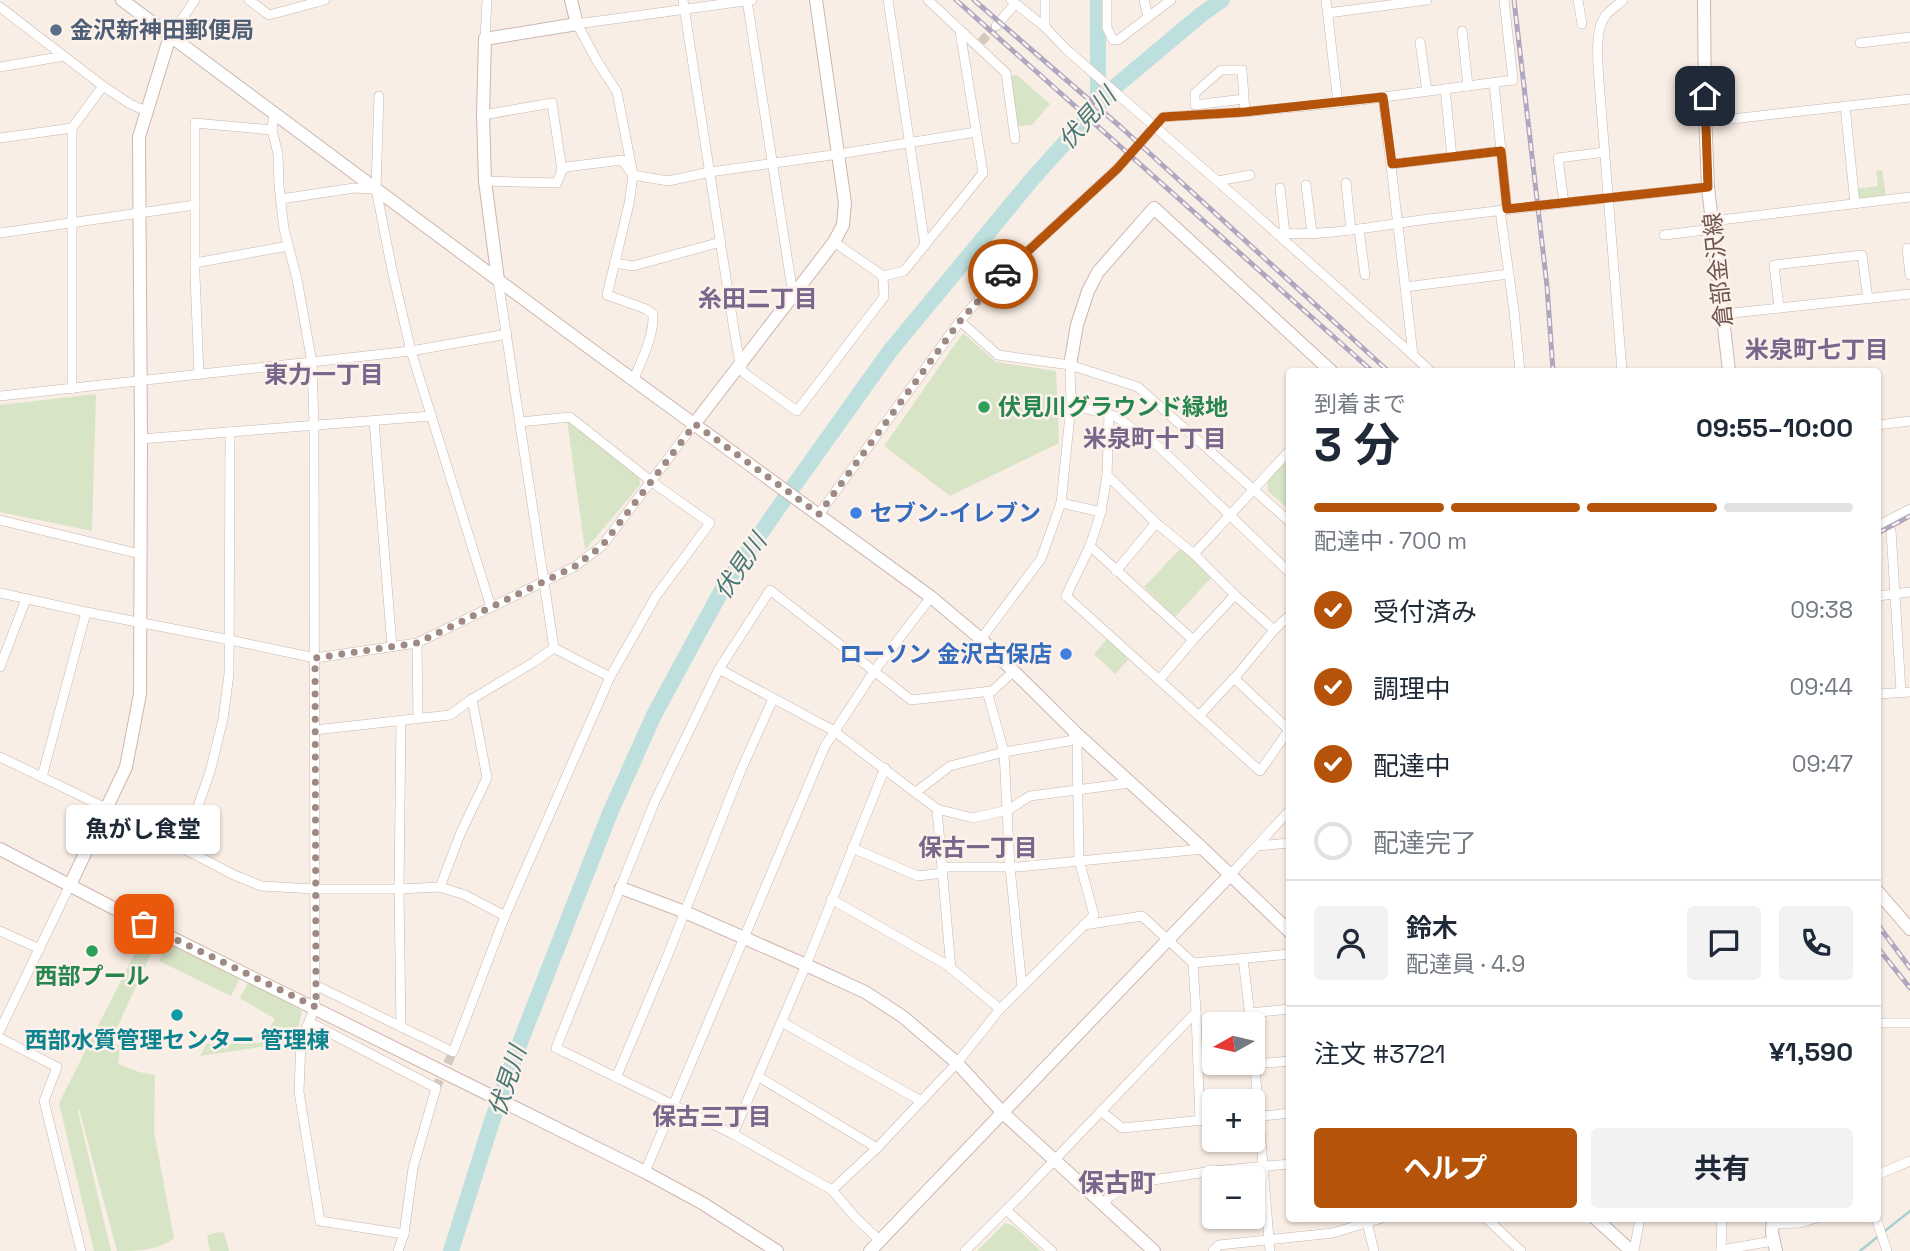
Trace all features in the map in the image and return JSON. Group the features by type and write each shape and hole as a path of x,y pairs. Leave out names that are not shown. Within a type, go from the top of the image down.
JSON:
{"street":[{"path":"122,0 931,597 981,639 1078,735 1286,928"},
{"path":"0,1030 126,767 140,694 139,137 170,36 195,0"},
{"path":"249,0 269,15 325,0"},
{"path":"487,0 483,114 485,181 554,648"},
{"path":"571,0 577,24 617,92 633,176 607,295 653,314 645,351 634,379"},
{"path":"485,40 684,5 749,0 793,295"},
{"path":"0,593 315,658 417,643 574,567 602,546 834,242 843,225 845,204 839,154 816,0"},
{"path":"888,0 925,245"},
{"path":"928,0 1006,73 1016,139"},
{"path":"1045,0 1045,27"},
{"path":"1107,0 1107,28 1113,40 1118,40 1171,0"},
{"path":"1144,0 1148,17"},
{"path":"1326,0 1338,103"},
{"path":"1328,13 1427,0"},
{"path":"816,512 960,321 994,282 1117,169 1163,117 1338,103 1513,80 1504,0"},
{"path":"1578,0 1581,24"},
{"path":"1622,368 1598,63 1600,31 1606,15 1623,0"},
{"name":"倉部金沢線","path":"1704,0 1708,187 1729,368"},
{"path":"996,26 1013,2 1045,27 1067,50 1178,148 1281,233 1427,368"},
{"path":"684,5 740,364 744,373 797,411 884,297 883,276"},
{"path":"0,7 103,86 146,111"},
{"path":"834,242 883,276 904,271 979,180 983,173 960,31"},
{"path":"1462,31 1468,86"},
{"path":"1860,43 1910,37"},
{"path":"1420,42 1427,91"},
{"path":"0,67 64,56"},
{"path":"1244,99 1195,105 1195,93 1221,70 1242,70 1245,112"},
{"path":"1494,83 1501,151 1503,209 1520,368"},
{"path":"72,389 72,128 103,86"},
{"path":"1445,89 1452,157"},
{"path":"379,96 376,189 392,270 411,352 491,607"},
{"path":"1383,97 1413,355"},
{"path":"1706,122 1910,99"},
{"path":"483,114 552,103 562,170 557,183 485,181"},
{"path":"1845,106 1855,204"},
{"path":"274,113 272,130 278,154 284,229 297,279 312,363 314,426 316,1007 301,1041 299,1092 320,1221 404,1234"},
{"path":"199,375 195,263 195,123 272,130"},
{"path":"0,138 72,128"},
{"path":"562,170 566,167 622,160 633,176 668,181 710,172 976,132"},
{"path":"1392,164 1501,151"},
{"path":"1564,203 1558,158 1605,152"},
{"path":"1218,181 1250,175"},
{"path":"1346,183 1365,275"},
{"path":"1306,185 1312,233"},
{"path":"1281,233 1355,229 1503,209 1708,187"},
{"path":"281,199 354,188 376,189"},
{"path":"1280,188 1281,233"},
{"path":"1664,235 1713,225 1910,197"},
{"path":"0,233 195,205"},
{"path":"981,639 1041,559 1061,503 1071,405 1070,365 1077,326 1088,291 1098,272 1154,208 1328,368"},
{"path":"614,263 633,266 721,242"},
{"path":"195,263 288,246"},
{"path":"1907,248 1910,275"},
{"path":"1779,308 1774,265 1862,255 1868,299"},
{"path":"1405,287 1509,274"},
{"path":"1723,314 1910,294"},
{"path":"960,321 998,355 1070,365 1138,387 1286,518"},
{"path":"0,396 411,352 507,334"},
{"path":"1071,405 1115,416 1159,447 1286,569"},
{"path":"1109,414 1107,475 1101,512 1090,546 1066,596 1260,771 1286,734"},
{"path":"141,439 431,416"},
{"path":"315,985 453,1052 505,916 610,677 656,596 710,523 652,482 570,417 520,422"},
{"path":"374,421 392,647"},
{"path":"1881,425 1910,421"},
{"path":"177,845 198,806 210,772 223,719 229,674 230,432"},
{"path":"1194,554 1286,454"},
{"path":"1107,475 1274,630"},
{"path":"1061,503 1101,512"},
{"path":"1881,524 1910,509"},
{"path":"0,520 140,554"},
{"path":"1116,571 1156,523"},
{"path":"1881,694 1906,692 1894,594 1891,531"},
{"path":"1090,546 1193,640"},
{"path":"880,1241 832,1190 733,1134 556,1048 655,801 719,669 771,590 911,699 992,691 1013,671"},
{"path":"1881,596 1910,592"},
{"path":"1159,680 1235,595"},
{"path":"645,1172 825,746 875,670 931,597"},
{"path":"0,667 26,598"},
{"path":"42,777 86,612"},
{"path":"1199,716 1286,619"},
{"path":"417,643 418,718"},
{"path":"554,648 610,677"},
{"path":"315,730 450,715 554,648"},
{"path":"719,669 834,732 937,809 973,818 1008,810 1030,796 1130,783"},
{"path":"1233,680 1234,678 1286,727"},
{"path":"987,691 1004,752 1010,867 1022,986"},
{"path":"440,887 461,832 487,778 472,699"},
{"path":"616,1077 741,770 773,699"},
{"path":"401,720 401,1027"},
{"path":"915,792 950,766 1004,752 1069,741 1078,735"},
{"path":"832,1190 877,1148 957,1063 1000,1009 1094,915 1079,860 1078,735"},
{"path":"0,757 106,808 234,875 261,886 399,890 440,887 465,895 505,916"},
{"path":"733,1134 760,1077 885,768"},
{"path":"937,809 951,969"},
{"path":"870,1251 1286,814"},
{"path":"1256,846 1286,843"},
{"path":"852,848 918,876 942,870 1010,867 1203,849"},
{"path":"0,849 144,924 645,1172 702,1203 778,1251"},
{"path":"621,888 806,965 865,992 902,1016 957,1063 1003,1113 1154,1251"},
{"path":"1881,895 1910,929"},
{"path":"831,899 951,969 1000,1009"},
{"path":"1084,925 1142,916 1193,963 1200,1121 1122,1128 1101,1111"},
{"path":"0,931 40,949"},
{"path":"1193,963 1286,954"},
{"path":"1243,958 1250,1012"},
{"path":"1265,1015 1286,1010"},
{"path":"965,1251 1196,1012"},
{"path":"309,1022 436,1088 413,1168 404,1234 398,1251"},
{"path":"782,1022 921,1101"},
{"path":"1881,1023 1910,1023"},
{"path":"0,1038 57,1067 44,1101 81,1251"},
{"path":"1265,1063 1286,1061"},
{"path":"760,1077 877,1148"},
{"path":"1265,1116 1286,1114"},
{"path":"1261,1152 1263,1166 1286,1164"},
{"path":"1881,1171 1910,1161"},
{"path":"1103,1205 1109,1197 1133,1183 1202,1173"},
{"path":"1265,1187 1270,1251"},
{"path":"1006,1210 1052,1251"},
{"path":"1213,1251 1219,1245 1333,1233 1362,1222"},
{"path":"1367,1222 1374,1251"},
{"path":"1490,1222 1521,1251"},
{"path":"1600,1222 1633,1251 1639,1222"},
{"path":"1722,1222 1721,1251 1774,1246 1773,1222"},
{"path":"1878,1223 1887,1251"}],"green space":[{"path":"1017,75 1050,104 1032,125 1018,126 1010,76"},
{"path":"1882,170 1886,196 1861,199 1857,197 1856,189 1878,186 1876,171"},
{"name":"伏見川グラウンド緑地","path":"963,333 996,362 1056,371 1059,443 950,496 884,446"},
{"path":"96,394 92,531 0,512 0,405"},
{"path":"567,420 639,476 640,485 585,550"},
{"path":"1286,462 1286,507 1268,491 1267,482"},
{"path":"1181,548 1212,577 1175,617 1144,587"},
{"path":"1108,638 1130,658 1115,674 1094,654"},
{"path":"146,931 159,936 111,1041 120,1047 118,1064 155,1075 154,1132 174,1238 154,1248 117,1251 79,1109 111,1251 94,1251 59,1103"},
{"path":"169,941 241,976 231,996 159,961"},
{"path":"249,981 302,1011 295,1042 200,1056 206,1044 261,1043 275,1019 240,998"},
{"path":"1005,1223 1014,1226 1041,1251 977,1251"},
{"path":"224,1232 229,1251 210,1251 207,1236"}],"waterway":[{"path":"1098,0 1098,105"},
{"name":"伏見川","path":"451,1251 519,1045 610,813 654,715 723,588 890,351 1034,177 1116,86 1222,0"},
{"path":"1860,1251 1910,1211"}],"tunnel":[{"path":"981,42 996,26"},
{"path":"436,1088 453,1052"}],"railway":[{"path":"956,0 1369,368"},
{"path":"974,0 1123,129 1385,368"},
{"path":"1514,0 1547,286 1553,368"},
{"path":"1881,531 1910,516"},
{"path":"1881,929 1910,968"},
{"path":"1881,952 1910,988"}],"way so far":[{"path":"144,924 316,1007 315,658 417,643 574,567 602,546 695,424 819,514 960,321 1003,274"}],"place":[{"name":"金沢新神田郵便局","path":"56,30"},
{"name":"伏見川グラウンド緑地","path":"984,407"},
{"name":"セブン-イレブン","path":"856,513"},
{"name":"ローソン 金沢古保店","path":"1066,654"},
{"name":"魚がし食堂","path":"144,924"},
{"name":"西部プール","path":"92,951"},
{"name":"西部水質管理センター 管理棟","path":"177,1015"}],"district":[{"name":"糸田二丁目","path":"758,298"},
{"name":"米泉町七丁目","path":"1817,349"},
{"name":"東力一丁目","path":"324,374"},
{"name":"米泉町十丁目","path":"1155,438"},
{"name":"保古一丁目","path":"978,847"},
{"name":"保古三丁目","path":"712,1116"},
{"name":"保古町","path":"1117,1183"}],"route":[{"path":"1003,274 1117,169 1163,117 1245,112 1383,97 1392,164 1501,151 1507,209 1708,187 1705,96"}]}
